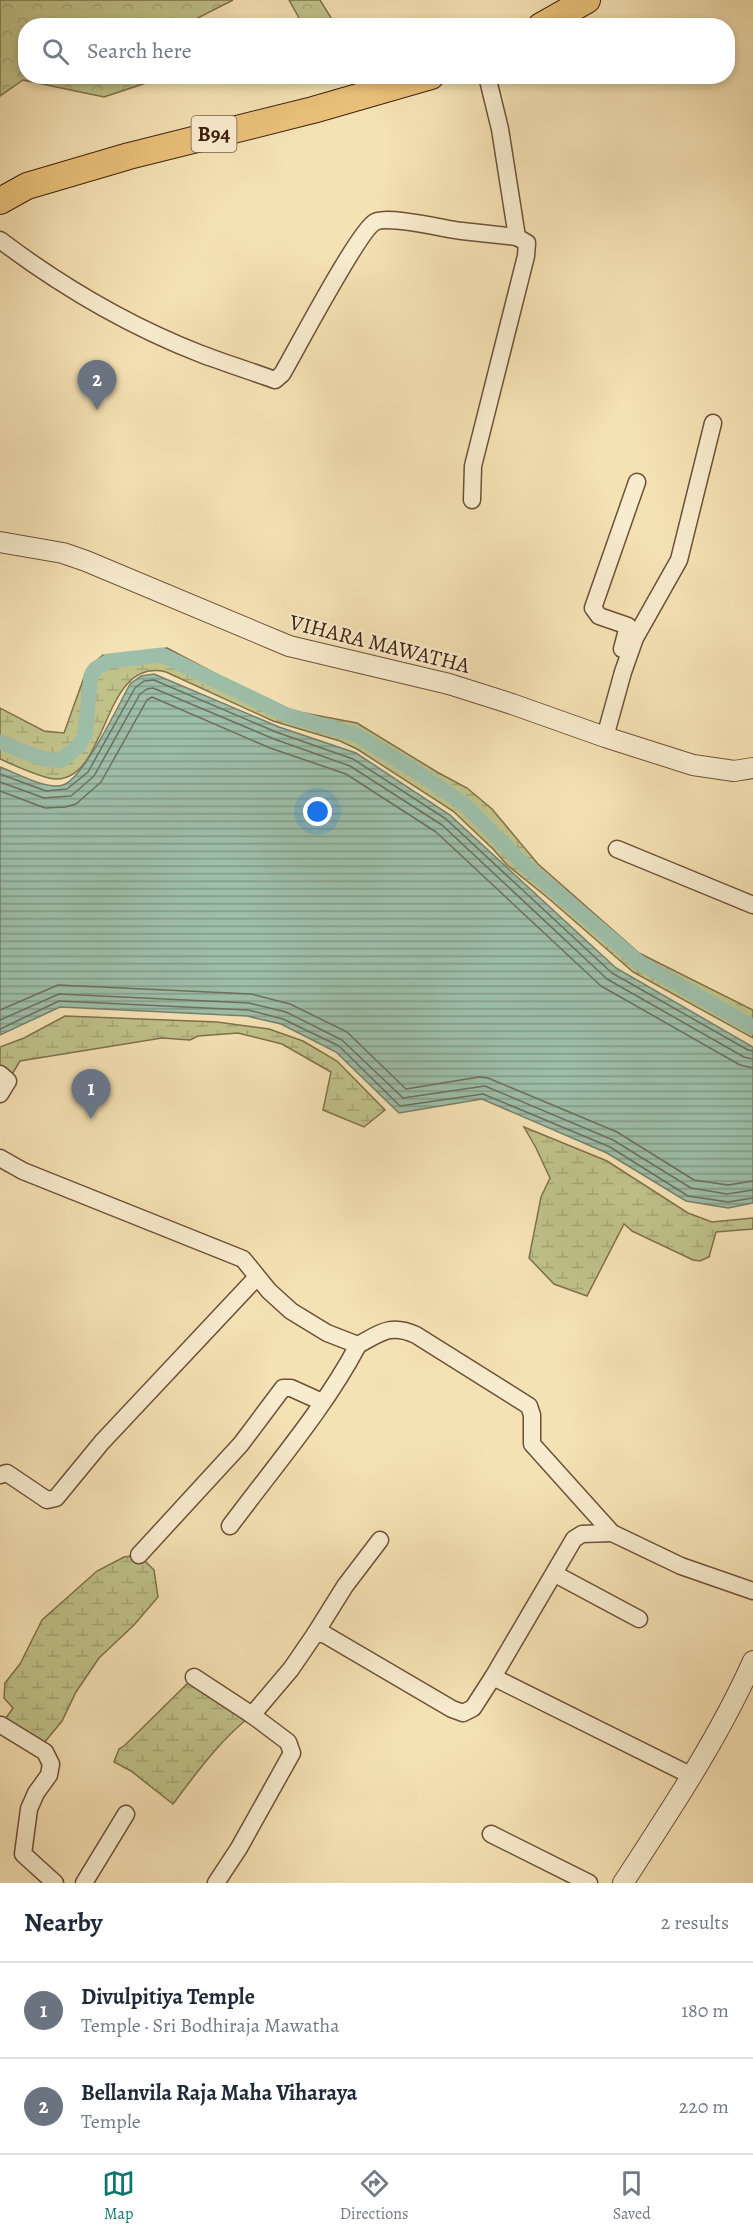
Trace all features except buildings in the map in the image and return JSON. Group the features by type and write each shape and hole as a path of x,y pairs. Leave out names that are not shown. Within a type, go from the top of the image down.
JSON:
{"main road":[{"path":"555,18 587,0"},
{"name":"B94","path":"0,201 27,186 129,156 313,110 403,84"}],"street":[{"path":"489,84 500,129 517,237"},
{"path":"0,240 34,265 136,324 200,354 275,380 282,374 345,263 365,232 375,222 388,220 517,237 527,243 526,256 473,466 472,500"},
{"path":"601,736 635,638 679,560 713,423"},
{"path":"601,736 628,627 599,616 593,608 637,482"},
{"name":"VIHARA MAWATHA","path":"0,542 63,554 94,564 289,646 449,684 693,765 734,771 753,768"},
{"path":"617,849 753,905"},
{"path":"0,1074 8,1081 0,1094"},
{"path":"0,1158 23,1171 243,1258 269,1291 291,1311 327,1333 358,1345"},
{"path":"0,1475 7,1473 47,1500 56,1498 102,1442 258,1277"},
{"path":"231,1526 322,1402 358,1345 387,1329 405,1330 529,1406 532,1415 532,1444 612,1533 681,1566 753,1591"},
{"path":"139,1555 241,1444 283,1388 291,1388 322,1402"},
{"path":"315,1634 324,1634 452,1709 464,1713 473,1708 493,1677 574,1539 582,1534 612,1533"},
{"path":"252,1715 291,1669 345,1586 380,1540"},
{"path":"555,1574 639,1619"},
{"path":"623,1883 692,1776 753,1661"},
{"path":"194,1677 288,1742 292,1753 239,1848 216,1883"},
{"path":"493,1677 692,1776"},
{"path":"1,1725 45,1752 51,1764 49,1775 36,1793 29,1809 23,1854 55,1883"},
{"path":"84,1883 126,1814"},
{"path":"491,1834 589,1883"}],"green space":[{"path":"0,0 233,0 198,18 18,18 18,83 0,96"},
{"path":"289,0 320,0 331,18 299,18"},
{"path":"42,84 143,84 104,97"},
{"path":"167,648 283,709 357,723 467,788 492,809 538,864 639,953 753,1010 753,1038 633,972 507,865 453,811 357,749 340,741 273,721 166,672 145,672 129,682 117,699 87,760 74,773 52,779 0,759 0,708 44,731 64,733 87,669 103,655 114,656"},
{"path":"65,1016 217,1022 269,1029 303,1041 337,1061 385,1110 364,1127 323,1110 331,1072 282,1044 238,1033 198,1036 190,1040 162,1038 20,1061 8,1081 0,1074 0,1047 24,1038"},
{"path":"524,1127 607,1161 688,1213 712,1222 753,1218 753,1229 716,1232 709,1257 700,1261 693,1260 632,1231 624,1224 587,1296 554,1284 529,1258 541,1197 550,1178"},
{"path":"139,1555 154,1570 158,1597 134,1625 99,1658 76,1692 62,1721 39,1749 1,1725 13,1708 4,1698 5,1683 20,1664 42,1620 97,1571 124,1557"},
{"path":"194,1677 252,1715 219,1746 173,1804 131,1771 114,1762 119,1749"}],"water":[{"path":"154,674 279,727 356,753 450,815 616,968 753,1047 753,1203 728,1208 686,1201 607,1153 482,1099 399,1113 336,1052 281,1024 247,1016 60,1007 0,1035 0,767 40,783 63,785 71,780 90,756 130,684 141,676"}],"waterway":[{"path":"0,742 40,758 60,761 79,746 85,735 91,676 95,669 109,661 162,655 287,715 356,735 411,768 464,804 521,862 640,963 753,1027"}],"place":[{"name":"Bellanvila Raja Maha Viharaya","path":"97,410"},
{"name":"Divulpitiya Temple","path":"91,1119"}]}
